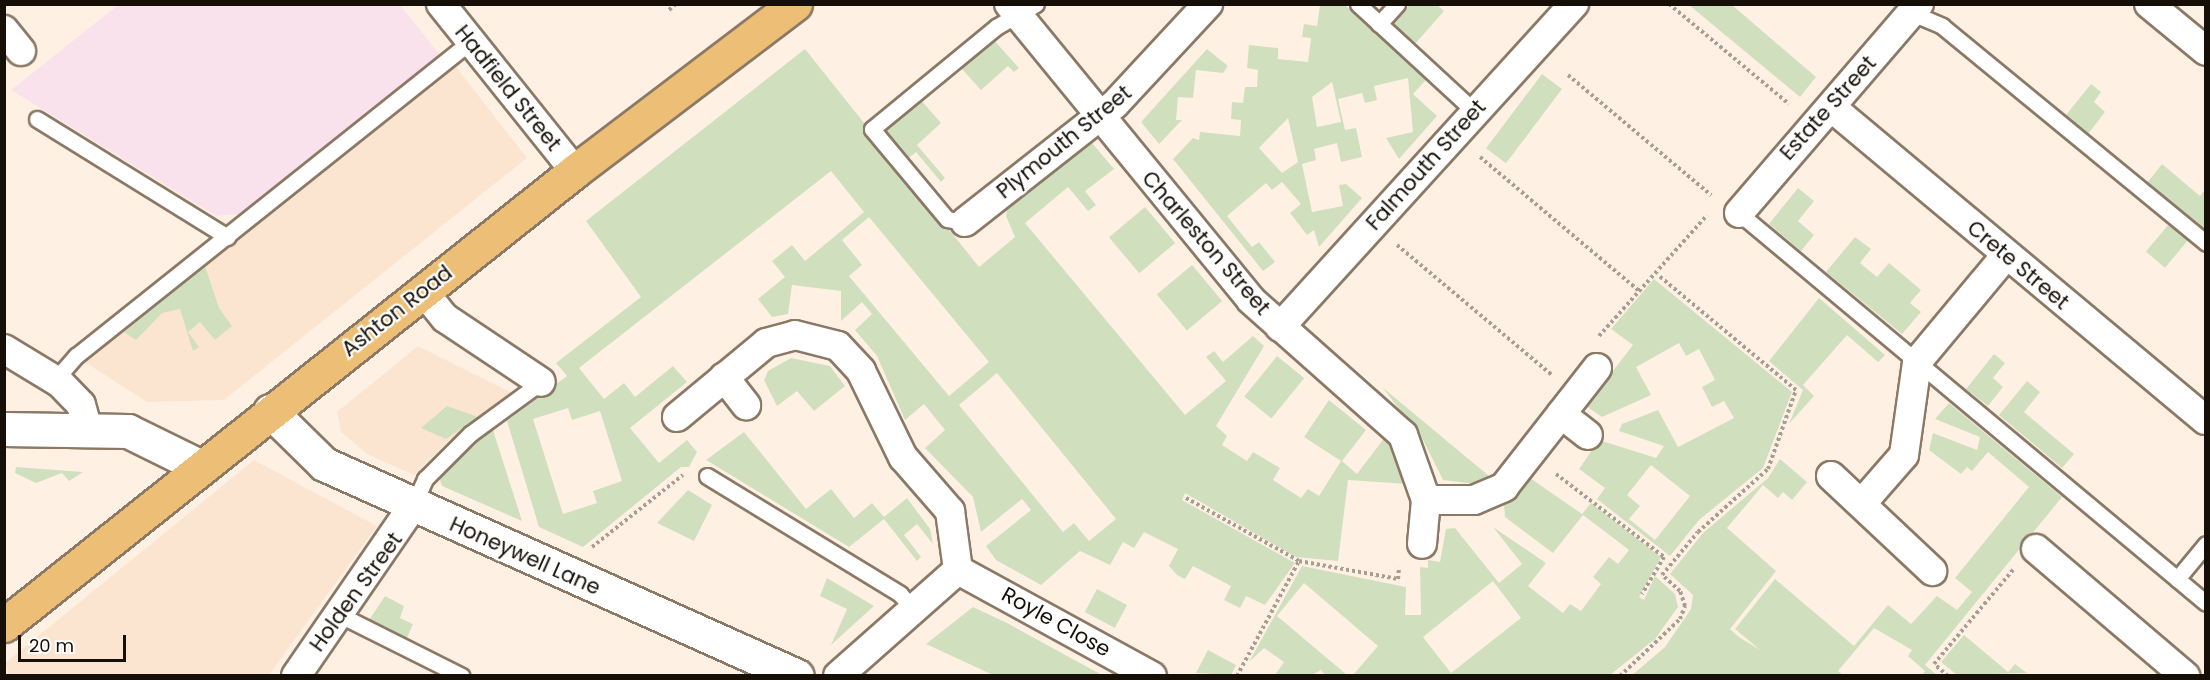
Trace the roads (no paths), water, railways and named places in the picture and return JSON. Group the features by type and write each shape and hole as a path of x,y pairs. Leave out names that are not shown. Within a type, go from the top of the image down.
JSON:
{"highway":[{"name":"Ashton Road","path":"4,625 199,466 575,171 795,4"}],"street":[{"name":"Hadfield Street","path":"441,4 575,171"},
{"name":"Plymouth Street","path":"965,222 1100,115 1208,4"},
{"name":"Falmouth Street","path":"1280,327 1574,4"},
{"path":"2149,4 2205,51"},
{"name":"Estate Street","path":"1723,208 1831,107 1911,7"},
{"name":"Charleston Street","path":"1021,8 1100,115 1226,272 1280,327 1403,435 1426,500 1411,550"},
{"name":"Crete Street","path":"1831,107 2006,255 2202,409"},
{"path":"1863,502 1904,455 1917,362 2006,255"},
{"path":"423,291 445,318 541,382"},
{"path":"677,417 724,377 780,339 808,336 842,348 861,371 897,448 950,511 958,570 838,675"},
{"path":"4,349 55,380 81,405 88,430"},
{"path":"1426,500 1487,498 1504,487 1561,414 1596,355"},
{"path":"724,377 746,405"},
{"name":"Honeywell Lane","path":"270,411 324,464 756,667 797,675"},
{"path":"1561,414 1588,435"},
{"path":"4,429 128,431 199,466"},
{"path":"1831,476 1863,502 1880,528 1932,571"},
{"name":"Holden Street","path":"296,675 413,506"},
{"path":"2036,549 2185,675"},
{"name":"Royle Close","path":"958,570 1152,675"}],"lane":[{"path":"1358,4 1475,112"},
{"path":"1379,24 1397,4"},
{"path":"1911,7 1942,26 2205,243"},
{"path":"965,222 947,219 872,129 1021,8"},
{"path":"55,380 76,356 471,41"},
{"path":"38,119 227,237"},
{"path":"1723,208 1917,362 2205,603"},
{"path":"413,506 425,479 470,434 541,382"},
{"path":"707,476 900,594 912,608"},
{"path":"2177,579 2205,544"},
{"path":"339,615 462,675"}]}
